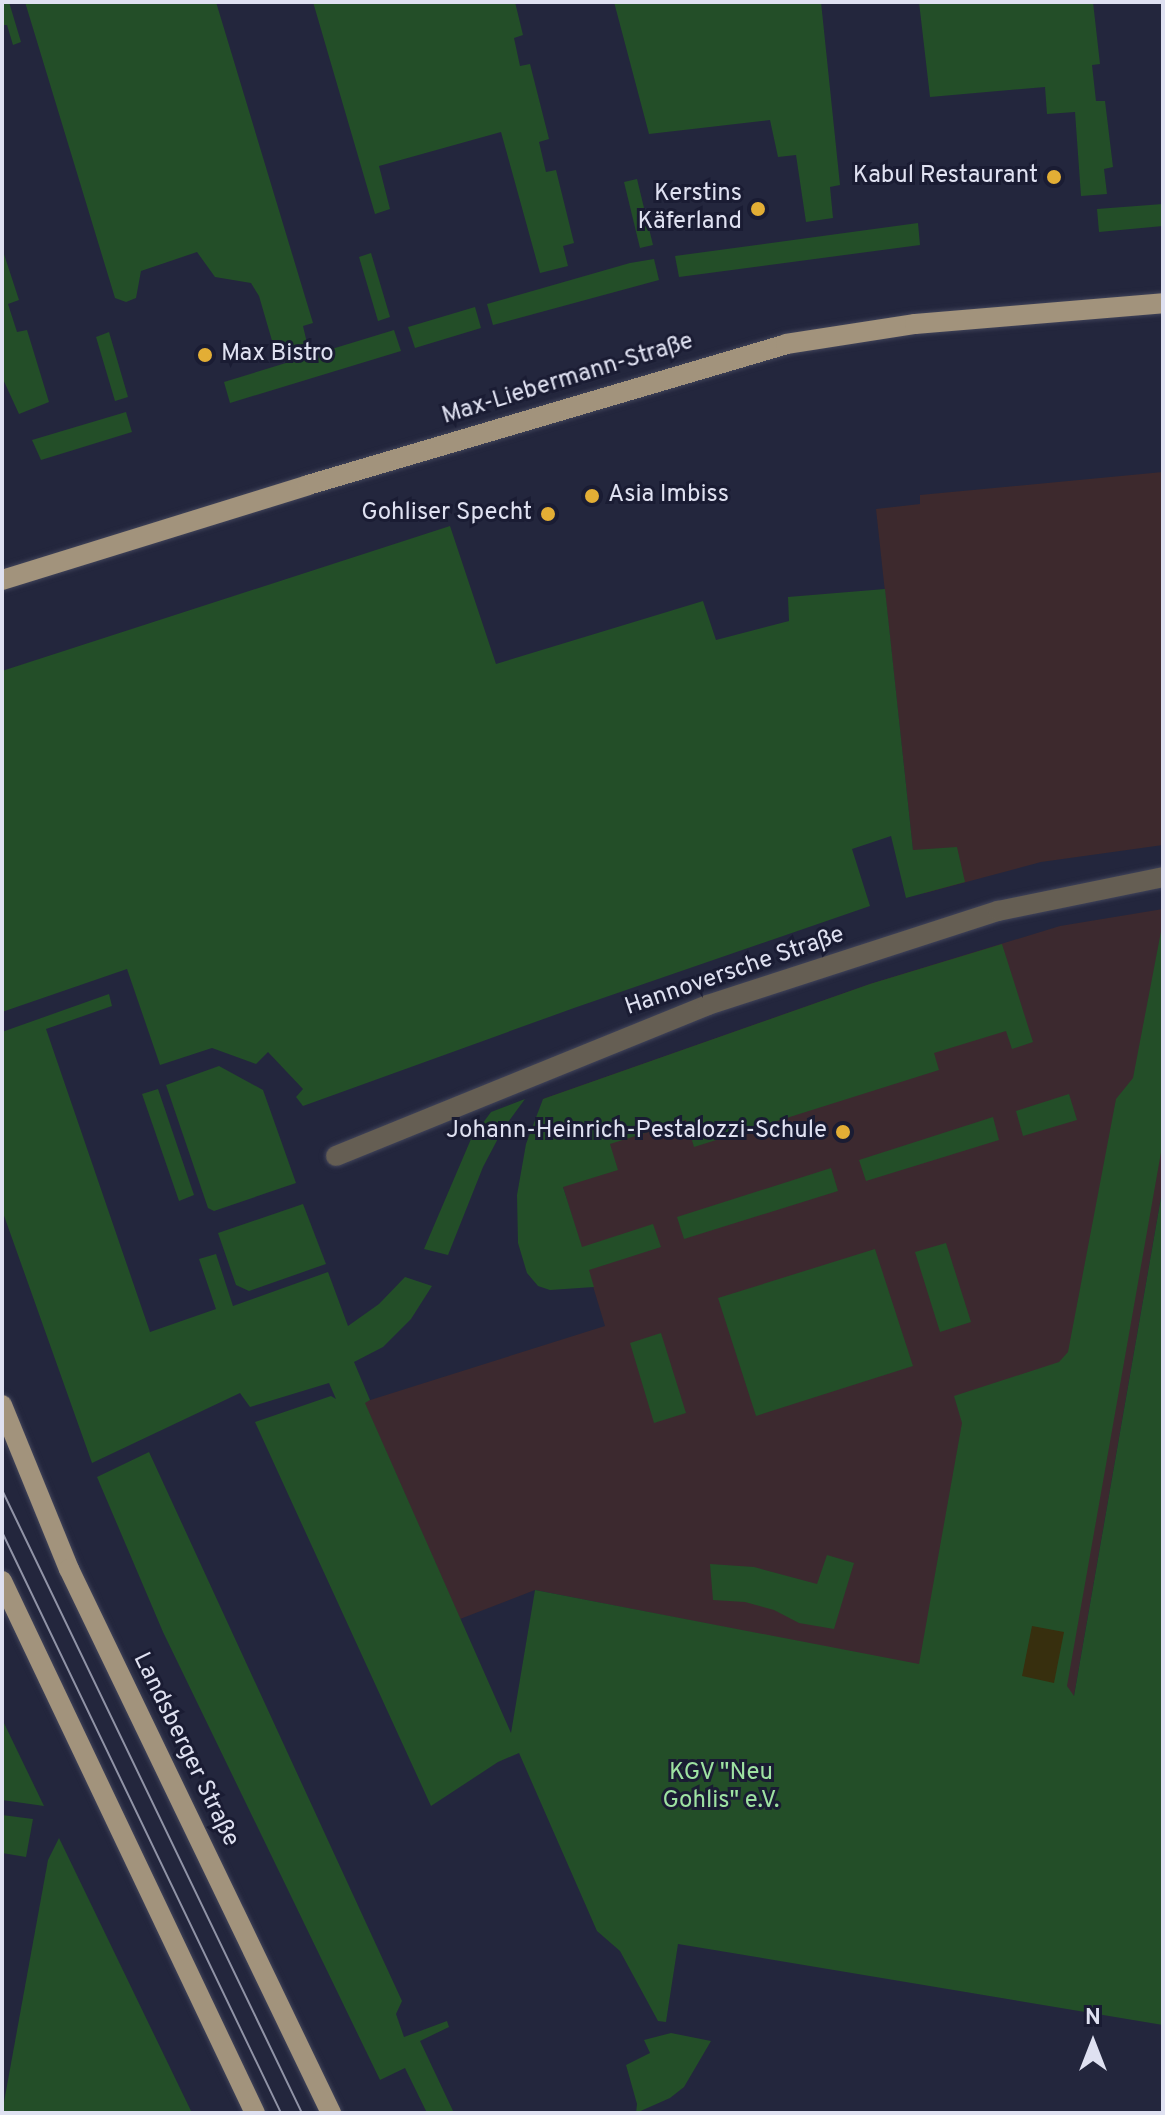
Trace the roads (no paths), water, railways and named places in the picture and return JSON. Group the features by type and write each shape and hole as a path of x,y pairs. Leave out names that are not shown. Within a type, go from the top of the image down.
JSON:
{"main road":[{"name":"Max-Liebermann-Straße","path":"2,580 322,480 786,344 915,324 1163,303"},
{"name":"Landsberger Straße","path":"2,1405 69,1569 331,2113"},
{"path":"2,1581 255,2113"}],"street":[{"name":"Hannoversche Straße","path":"336,1156 708,1005 998,911 1163,877"}],"tram line":[{"path":"2,1490 302,2113"},
{"path":"2,1532 281,2113"}],"place":[{"name":"Kabul Restaurant","path":"1054,177"},
{"name":"Kerstins Käferland","path":"758,209"},
{"name":"Max Bistro","path":"205,355"},
{"name":"Asia Imbiss","path":"592,496"},
{"name":"Gohliser Specht","path":"548,514"},
{"name":"Johann-Heinrich-Pestalozzi-Schule","path":"843,1132"}],"park label":[{"name":"KGV \"Neu Gohlis\" e.V.","path":"721,1788"}]}
